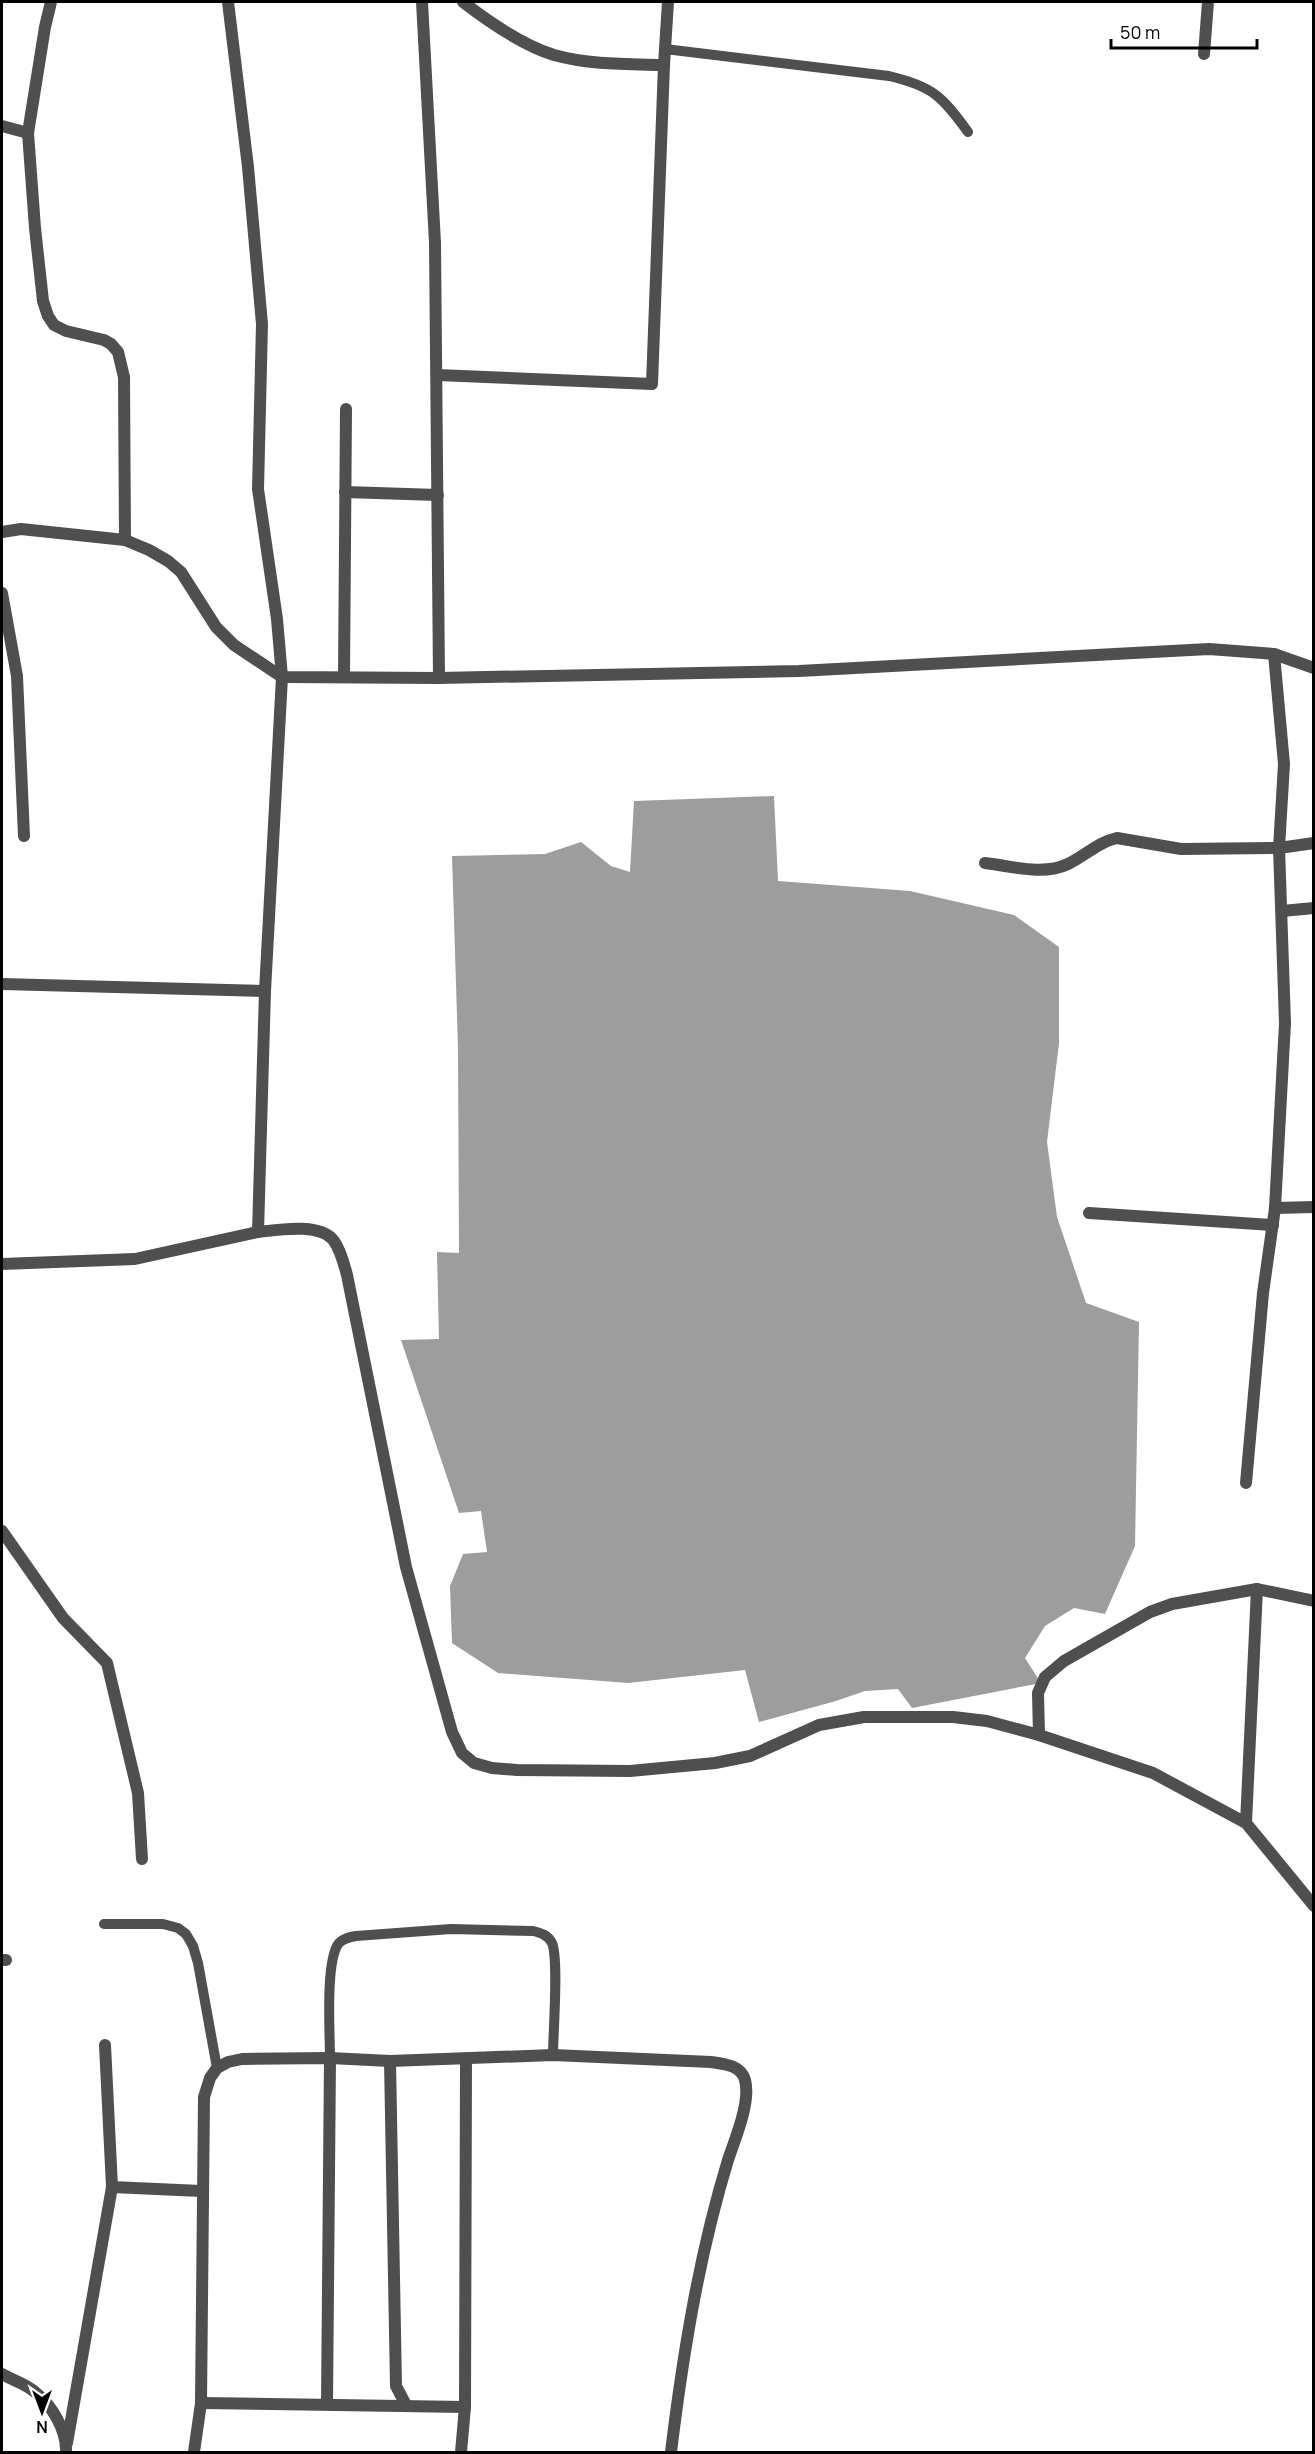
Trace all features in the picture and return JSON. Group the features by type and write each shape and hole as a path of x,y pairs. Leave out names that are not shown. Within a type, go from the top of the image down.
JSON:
{"street":[{"path":"51,2 28,133 43,301 54,325 66,331 104,340 117,352 122,364 125,393 125,540"},
{"path":"228,2 248,167 262,324 258,489 277,619 282,677 265,991 258,1233"},
{"path":"422,2 435,243 439,678"},
{"path":"463,2 521,40 552,54 608,64 664,65"},
{"path":"437,375 652,384 668,2"},
{"path":"1204,54 1208,2"},
{"path":"2,126 28,133"},
{"path":"344,677 346,409"},
{"path":"345,492 438,495"},
{"path":"2,532 21,529 125,540 168,561 181,572 222,633 255,661 282,677 439,678 799,671 1209,649 1274,654 1314,668"},
{"path":"2,593 17,676 24,836"},
{"path":"1246,1483 1254,1376 1275,1208 1285,1023 1279,848 1284,764 1274,654"},
{"path":"985,863 1051,869 1067,865 1107,840 1117,838 1181,849 1279,848 1314,843"},
{"path":"1282,911 1314,908"},
{"path":"2,984 265,991"},
{"path":"1275,1208 1314,1207"},
{"path":"1089,1213 1273,1225"},
{"path":"2,1264 135,1259 258,1233 288,1229 321,1232 333,1239 340,1252 347,1275 406,1567 452,1732 462,1753 474,1763 492,1768 517,1770 618,1771 715,1763 750,1755 819,1725 864,1717 953,1717 987,1721 1038,1735 1153,1773 1246,1823 1314,1906"},
{"path":"2,1531 63,1618 107,1664 138,1793 142,1860"},
{"path":"1038,1735 1038,1693 1046,1677 1064,1661 1121,1627 1172,1604 1257,1589 1314,1601"},
{"path":"1246,1823 1257,1589"},
{"path":"66,2448 112,2187 105,2044"},
{"path":"194,2452 201,2403 201,2191 204,2097 210,2078 217,2068 228,2062 242,2059 330,2058 390,2061 553,2055 711,2062 730,2065 740,2071 744,2077 746,2096 715,2203 682,2361 671,2452"},
{"path":"327,2404 330,2058"},
{"path":"462,2452 465,2407 466,2060"},
{"path":"390,2061 396,2386 406,2405"},
{"path":"112,2187 201,2191"},
{"path":"2,2374 35,2392 57,2418 66,2448"},
{"path":"201,2403 465,2407"}],"lane":[{"path":"665,49 889,76 911,81 929,89 947,102 968,132"},
{"path":"104,1924 163,1924 178,1928 186,1934 193,1946 198,1964 217,2068"},
{"path":"330,2058 331,1969 338,1945 344,1939 356,1936 451,1929 533,1931 543,1933 551,1941 555,1965 553,2055"}],"shaded area":[{"path":"774,796 778,881 910,891 1014,915 1059,947 1059,1043 1047,1142 1057,1217 1086,1303 1139,1322 1135,1546 1105,1614 1074,1608 1045,1626 1025,1658 1041,1683 912,1708 898,1689 865,1691 759,1722 745,1670 628,1683 498,1673 452,1643 450,1586 463,1554 487,1552 481,1511 459,1513 401,1340 439,1339 437,1252 459,1253 458,1048 452,856 545,854 581,842 611,866 630,872 634,801"}]}
